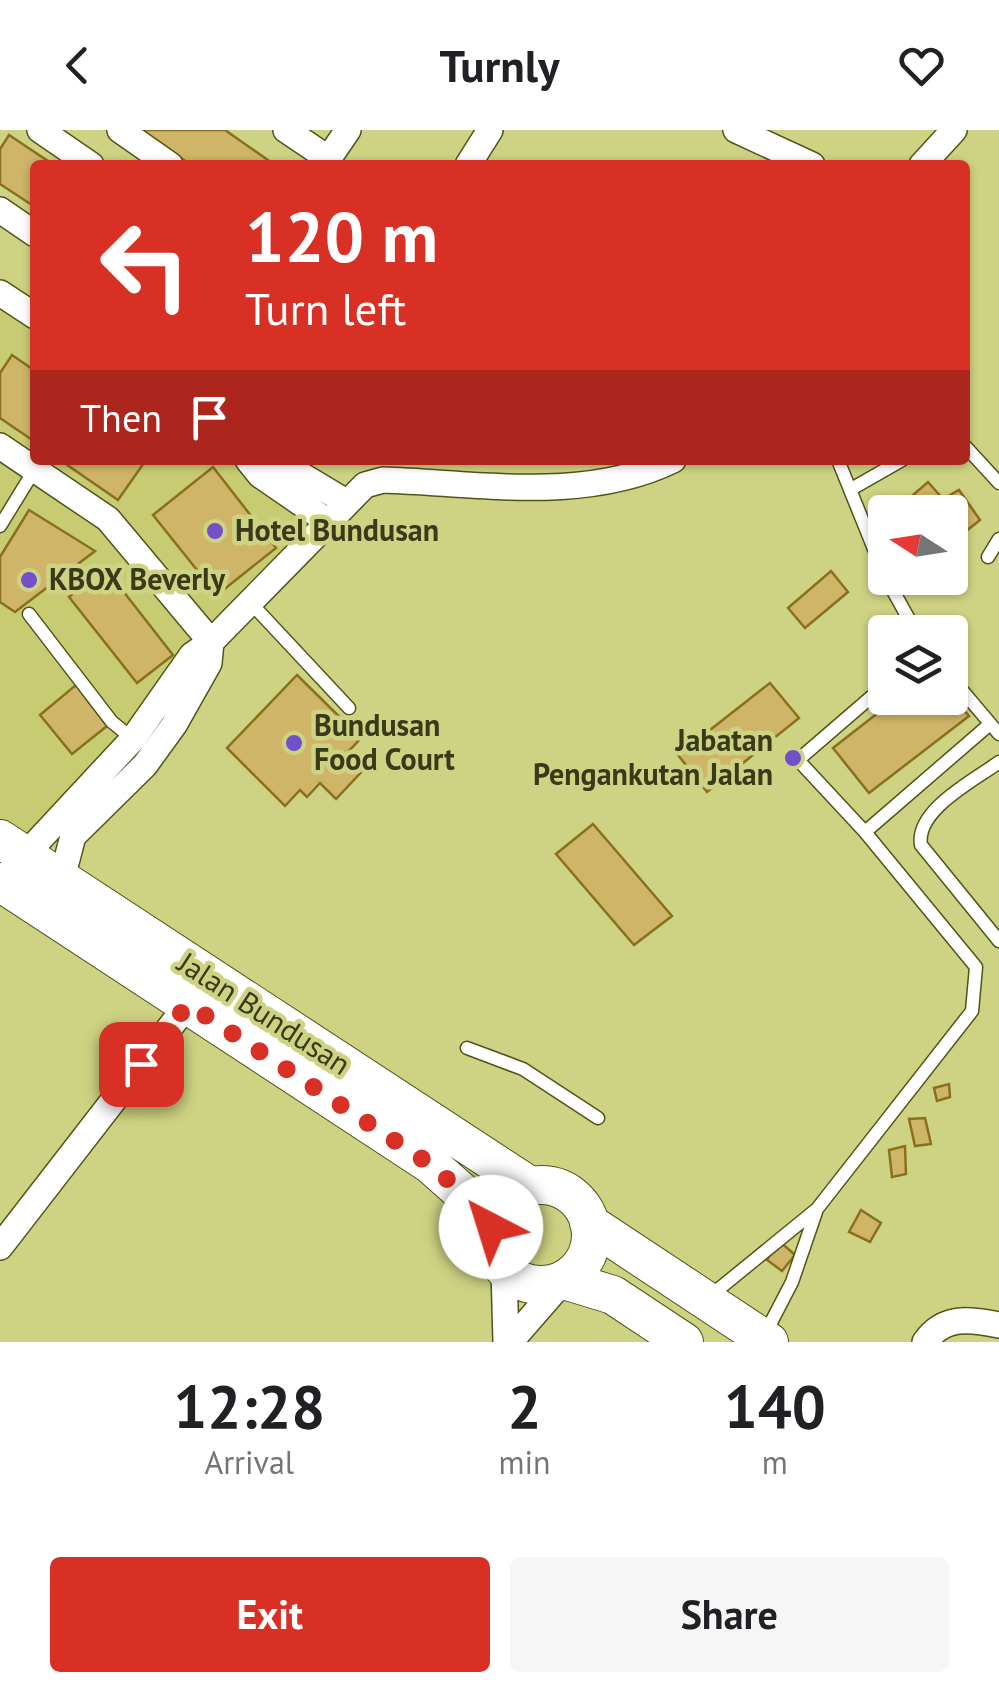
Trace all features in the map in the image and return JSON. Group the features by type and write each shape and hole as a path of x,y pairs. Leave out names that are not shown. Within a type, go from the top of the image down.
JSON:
{"main road":[{"name":"Jalan Bundusan","path":"8,858 60,882 530,1186 564,1191 576,1199 590,1223 766,1340"},
{"name":"Jalan Bundusan","path":"8,858 139,970 430,1164 465,1195 491,1227 495,1257 504,1270"},
{"path":"491,1227 504,1200 530,1186"},
{"path":"564,1280 589,1250 590,1223"},
{"path":"504,1270 532,1285 564,1280 613,1295 684,1342"}],"street":[{"path":"40,130 84,160"},
{"path":"120,130 163,160"},
{"path":"286,130 324,160"},
{"path":"328,160 348,130"},
{"path":"471,160 490,130"},
{"path":"736,130 801,160"},
{"path":"927,160 954,130"},
{"path":"0,210 30,231"},
{"path":"0,293 30,313"},
{"path":"0,446 108,519 211,642 209,664 174,725 145,765 74,836 60,882"},
{"path":"252,465 260,475 327,521"},
{"path":"284,465 346,502"},
{"path":"8,858 132,739 192,656 211,642 327,521 382,470 590,486 663,465"},
{"path":"0,1247 188,1004"},
{"path":"504,1270 508,1342"},
{"path":"508,1342 564,1280"},
{"path":"925,1342 948,1322 969,1319 999,1325"}],"lane":[{"path":"970,451 999,483"},
{"path":"841,465 868,530"},
{"path":"853,488 893,465"},
{"path":"0,526 35,469"},
{"path":"988,557 999,539"},
{"path":"249,601 349,708"},
{"path":"29,614 112,722 132,739"},
{"path":"866,832 994,729 968,698"},
{"path":"705,1300 817,1209 972,1011 976,966 866,832 798,760 868,700"},
{"path":"999,762 930,816 919,836 921,845 999,941"},
{"path":"466,1048 523,1069 598,1118"},
{"path":"766,1340 792,1282 817,1209"}],"shaded area":[{"path":"0,293 30,313 30,465 264,465 328,508 25,855 0,838"}],"building":[{"path":"141,130 225,130 268,160 184,160"},
{"path":"9,135 46,160 30,160 30,204 0,184 0,149"},
{"path":"12,355 30,368 30,439 0,418 0,373"},
{"path":"67,465 142,465 118,500"},
{"name":"Hotel Bundusan","path":"213,467 276,548 217,595 153,515"},
{"path":"928,482 939,495 913,495"},
{"path":"968,503 980,520 968,530"},
{"name":"KBOX Beverly","path":"29,510 95,551 15,612 0,602 0,557"},
{"path":"105,568 173,655 137,683 69,597"},
{"path":"831,571 848,592 805,628 788,608"},
{"name":"Bundusan Food Court","path":"297,675 361,738 349,751 366,767 336,799 320,783 307,797 300,790 285,806 227,748"},
{"path":"770,683 799,718 707,792 678,755"},
{"path":"76,685 107,726 72,754 40,715"},
{"path":"875,715 969,716 869,793 833,748"},
{"path":"593,824 672,916 634,945 556,854"},
{"path":"949,1084 950,1097 937,1101 934,1088"},
{"path":"925,1118 931,1144 915,1146 909,1119"},
{"path":"905,1146 906,1174 892,1177 889,1150"},
{"path":"861,1210 881,1223 870,1242 849,1232"},
{"path":"778,1240 795,1255 782,1271 767,1260"}],"place":[{"name":"Hotel Bundusan","path":"215,531"},
{"name":"KBOX Beverly","path":"29,580"},
{"name":"Bundusan Food Court","path":"294,743"},
{"name":"Jabatan Pengankutan Jalan","path":"793,758"}],"route":[{"path":"141,1064 188,1004 430,1164 465,1195 491,1227"}]}
